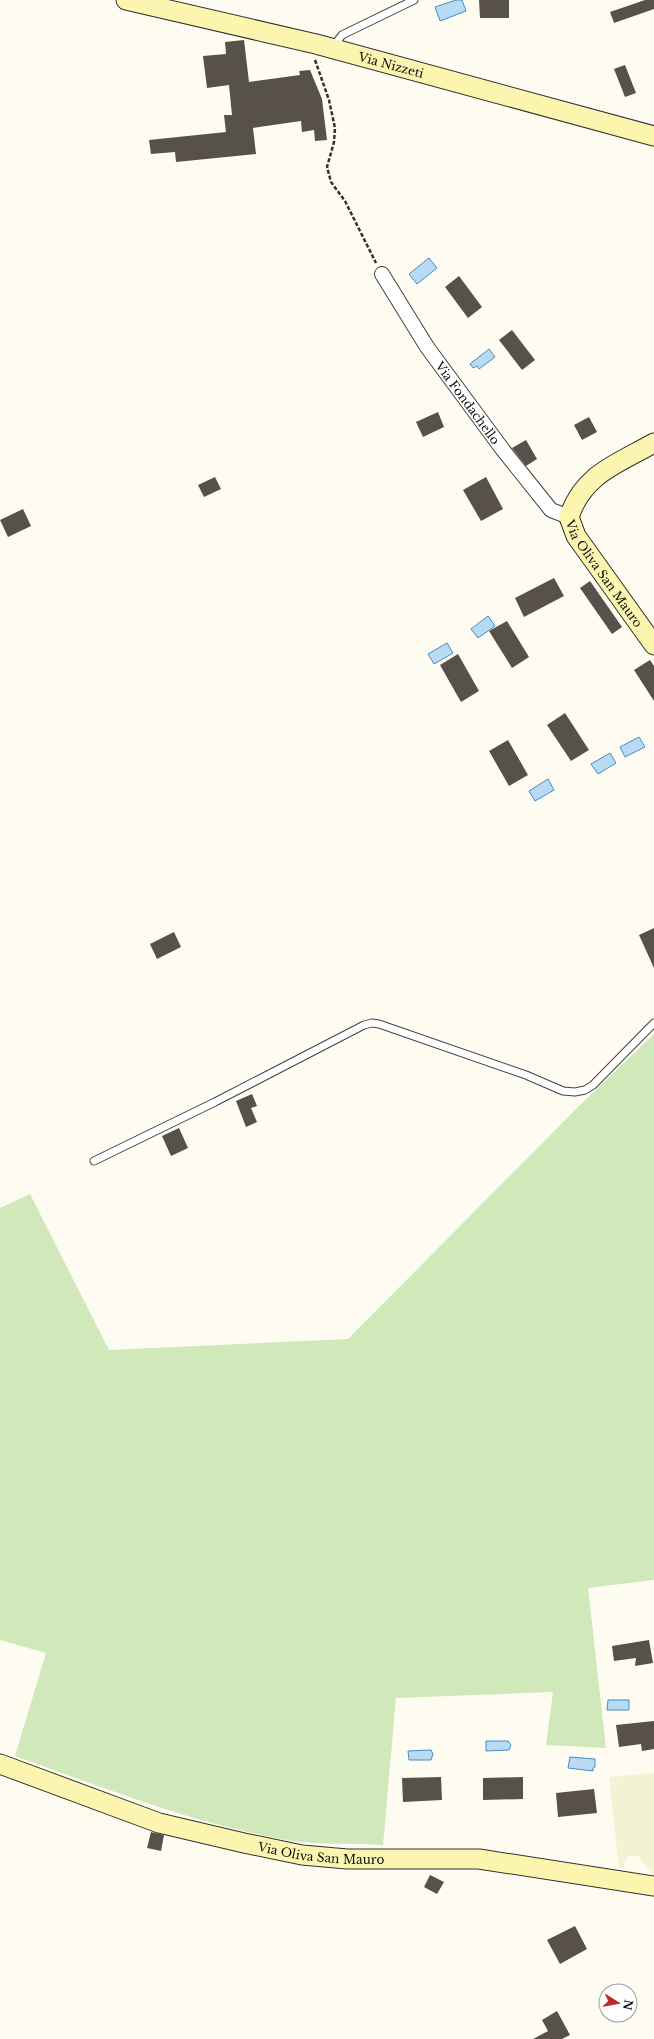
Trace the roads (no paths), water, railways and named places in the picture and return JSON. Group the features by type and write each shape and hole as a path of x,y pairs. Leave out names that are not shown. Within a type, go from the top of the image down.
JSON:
{"street":[{"name":"Via Nizzeti","path":"126,0 324,46 654,136"},
{"name":"Via Fondachello","path":"382,274 427,347 503,450 551,510 569,517"},
{"name":"Via Oliva San Mauro","path":"654,443 600,473 583,488 573,505 569,517 576,536 654,645"},
{"name":"Via Oliva San Mauro","path":"0,1764 159,1822 244,1843 302,1855 347,1859 479,1860 654,1886"}],"lane":[{"path":"324,46 342,35 414,0"},
{"path":"94,1161 215,1102 364,1025 372,1023 379,1024 526,1075 563,1091 575,1092 585,1090 593,1085 654,1023"}],"water":[{"path":"456,0 462,0 466,11 440,21 435,7"},
{"path":"429,258 437,268 417,284 409,274"},
{"path":"489,349 495,357 479,369 477,366 473,368 470,364"},
{"path":"488,616 495,626 478,638 471,629"},
{"path":"447,643 453,653 434,664 428,654"},
{"path":"639,737 645,747 625,757 620,747"},
{"path":"610,753 616,763 598,774 591,764"},
{"path":"548,779 554,790 535,801 529,791"},
{"path":"608,1700 629,1700 629,1710 607,1710"},
{"path":"486,1741 508,1741 511,1745 509,1750 486,1751"},
{"path":"431,1750 433,1754 431,1760 409,1760 408,1751"},
{"path":"570,1757 595,1759 595,1767 593,1768 593,1771 568,1768"}]}
